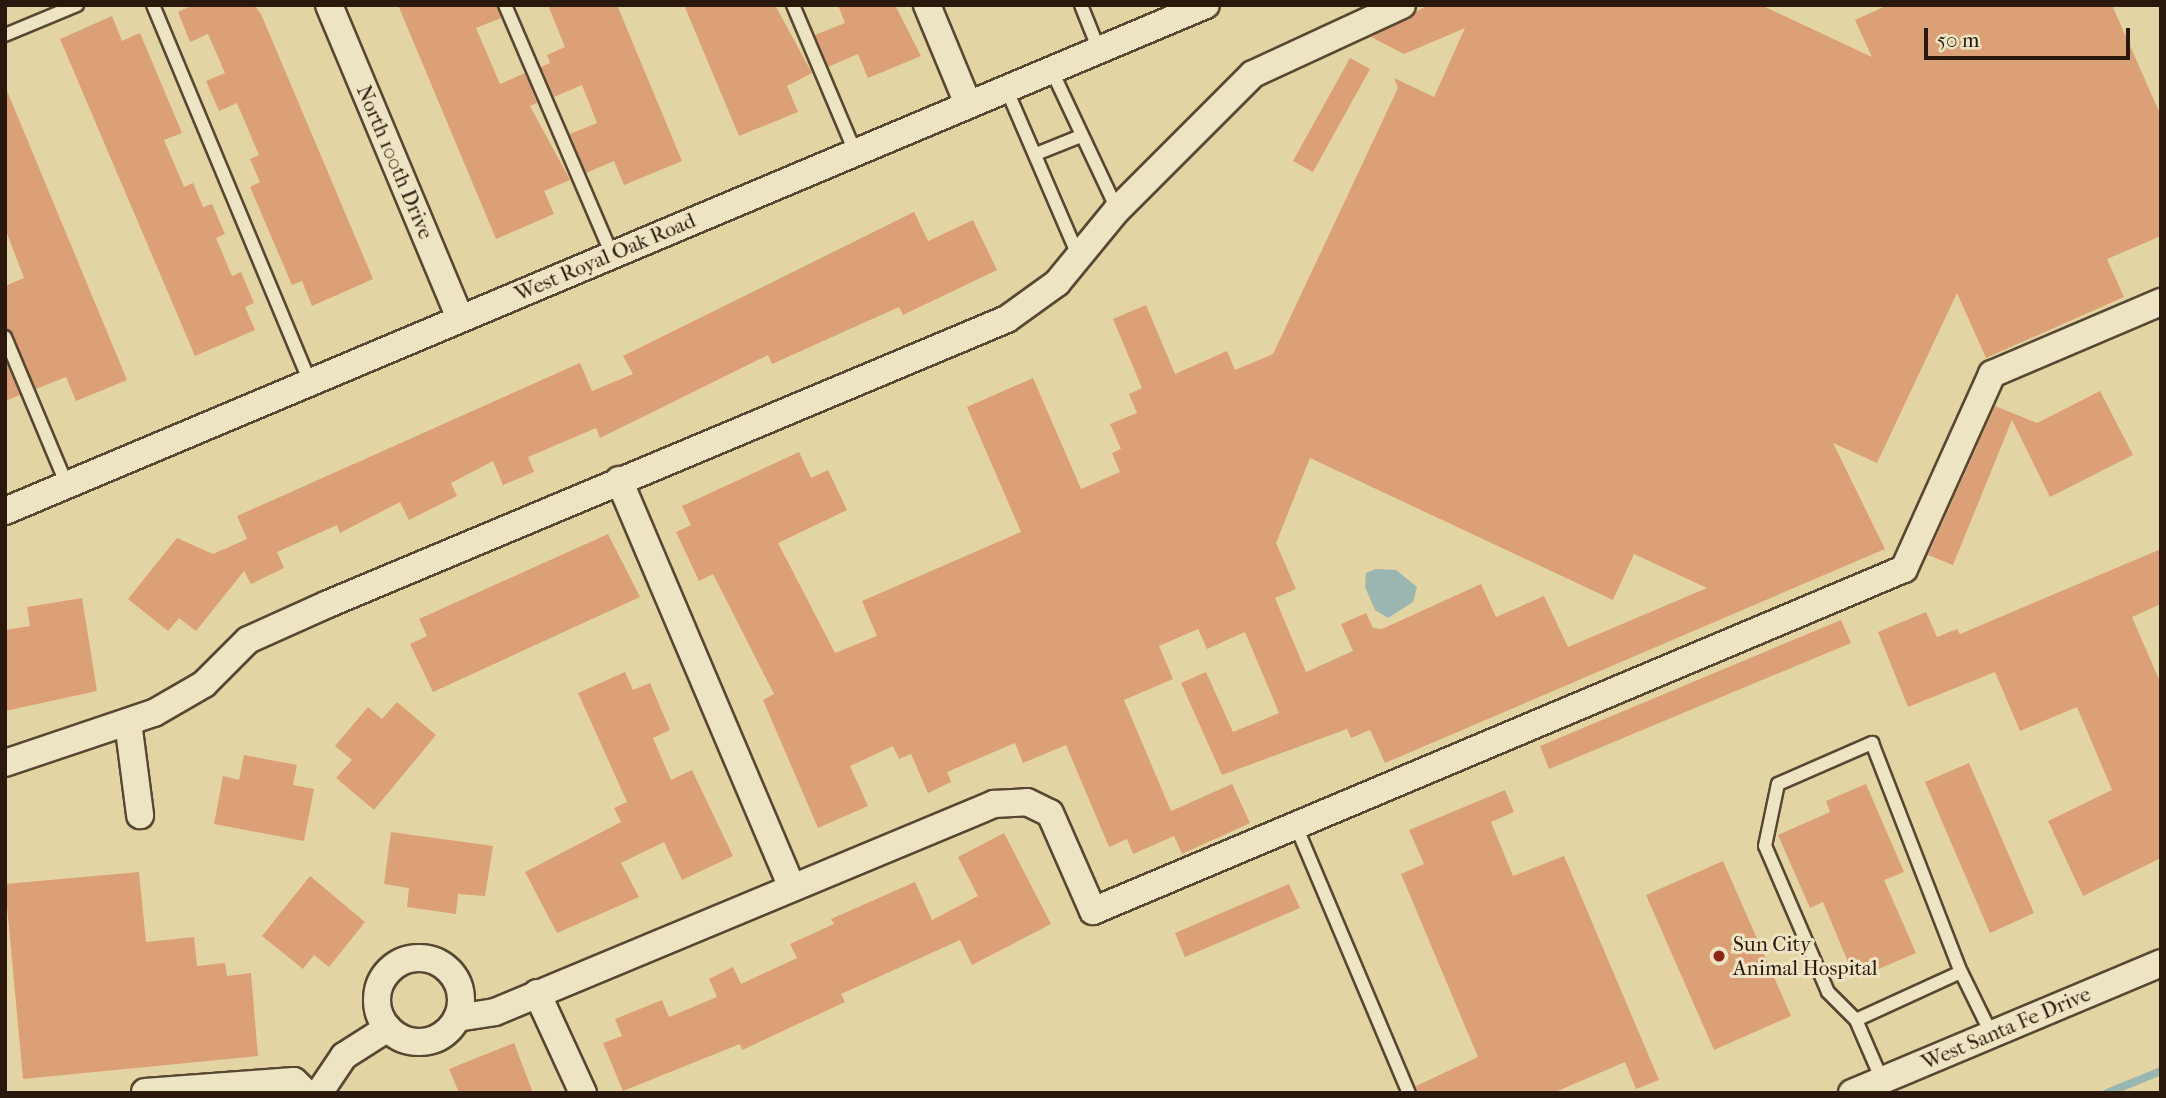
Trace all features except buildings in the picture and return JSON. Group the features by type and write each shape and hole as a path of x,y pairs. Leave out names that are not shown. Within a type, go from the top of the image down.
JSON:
{"street":[{"name":"North 100th Drive","path":"329,5 460,318"},
{"path":"927,5 968,104"},
{"name":"West Royal Oak Road","path":"5,511 1206,5"},
{"path":"5,763 128,722 204,684 248,640 619,480 1007,319 1058,283 1117,210 1253,74 1402,5"},
{"path":"388,1028 425,1041 457,1018 495,1012 791,886 994,804 1027,802 1050,813 1093,911 1904,569 1992,374 2161,302"},
{"path":"619,480 791,886"},
{"path":"128,722 140,815"},
{"path":"388,1028 379,989 407,960 434,961 455,978 457,1018"},
{"name":"West Santa Fe Drive","path":"1852,1093 2161,963"},
{"path":"537,993 583,1093"},
{"path":"319,1093 344,1055 388,1028"},
{"path":"145,1092 294,1081 306,1093"}],"lane":[{"path":"5,35 77,5"},
{"path":"153,5 310,382"},
{"path":"505,5 612,255"},
{"path":"793,5 855,152"},
{"path":"1081,5 1099,50"},
{"path":"1051,69 1117,210"},
{"path":"1006,88 1078,255"},
{"path":"1036,154 1081,136"},
{"path":"5,337 67,485"},
{"path":"1882,1080 1856,1020 1828,992 1765,846 1778,784 1872,743 1961,972 1992,1035"},
{"path":"1296,826 1409,1093"},
{"path":"1856,1020 1961,972"}],"water":[{"path":"1376,569 1396,570 1417,587 1413,602 1388,618 1375,610 1365,587 1366,573"}],"waterway":[{"path":"2107,1093 2161,1071"}],"place":[{"name":"Sun City Animal Hospital","path":"1719,956"}]}
